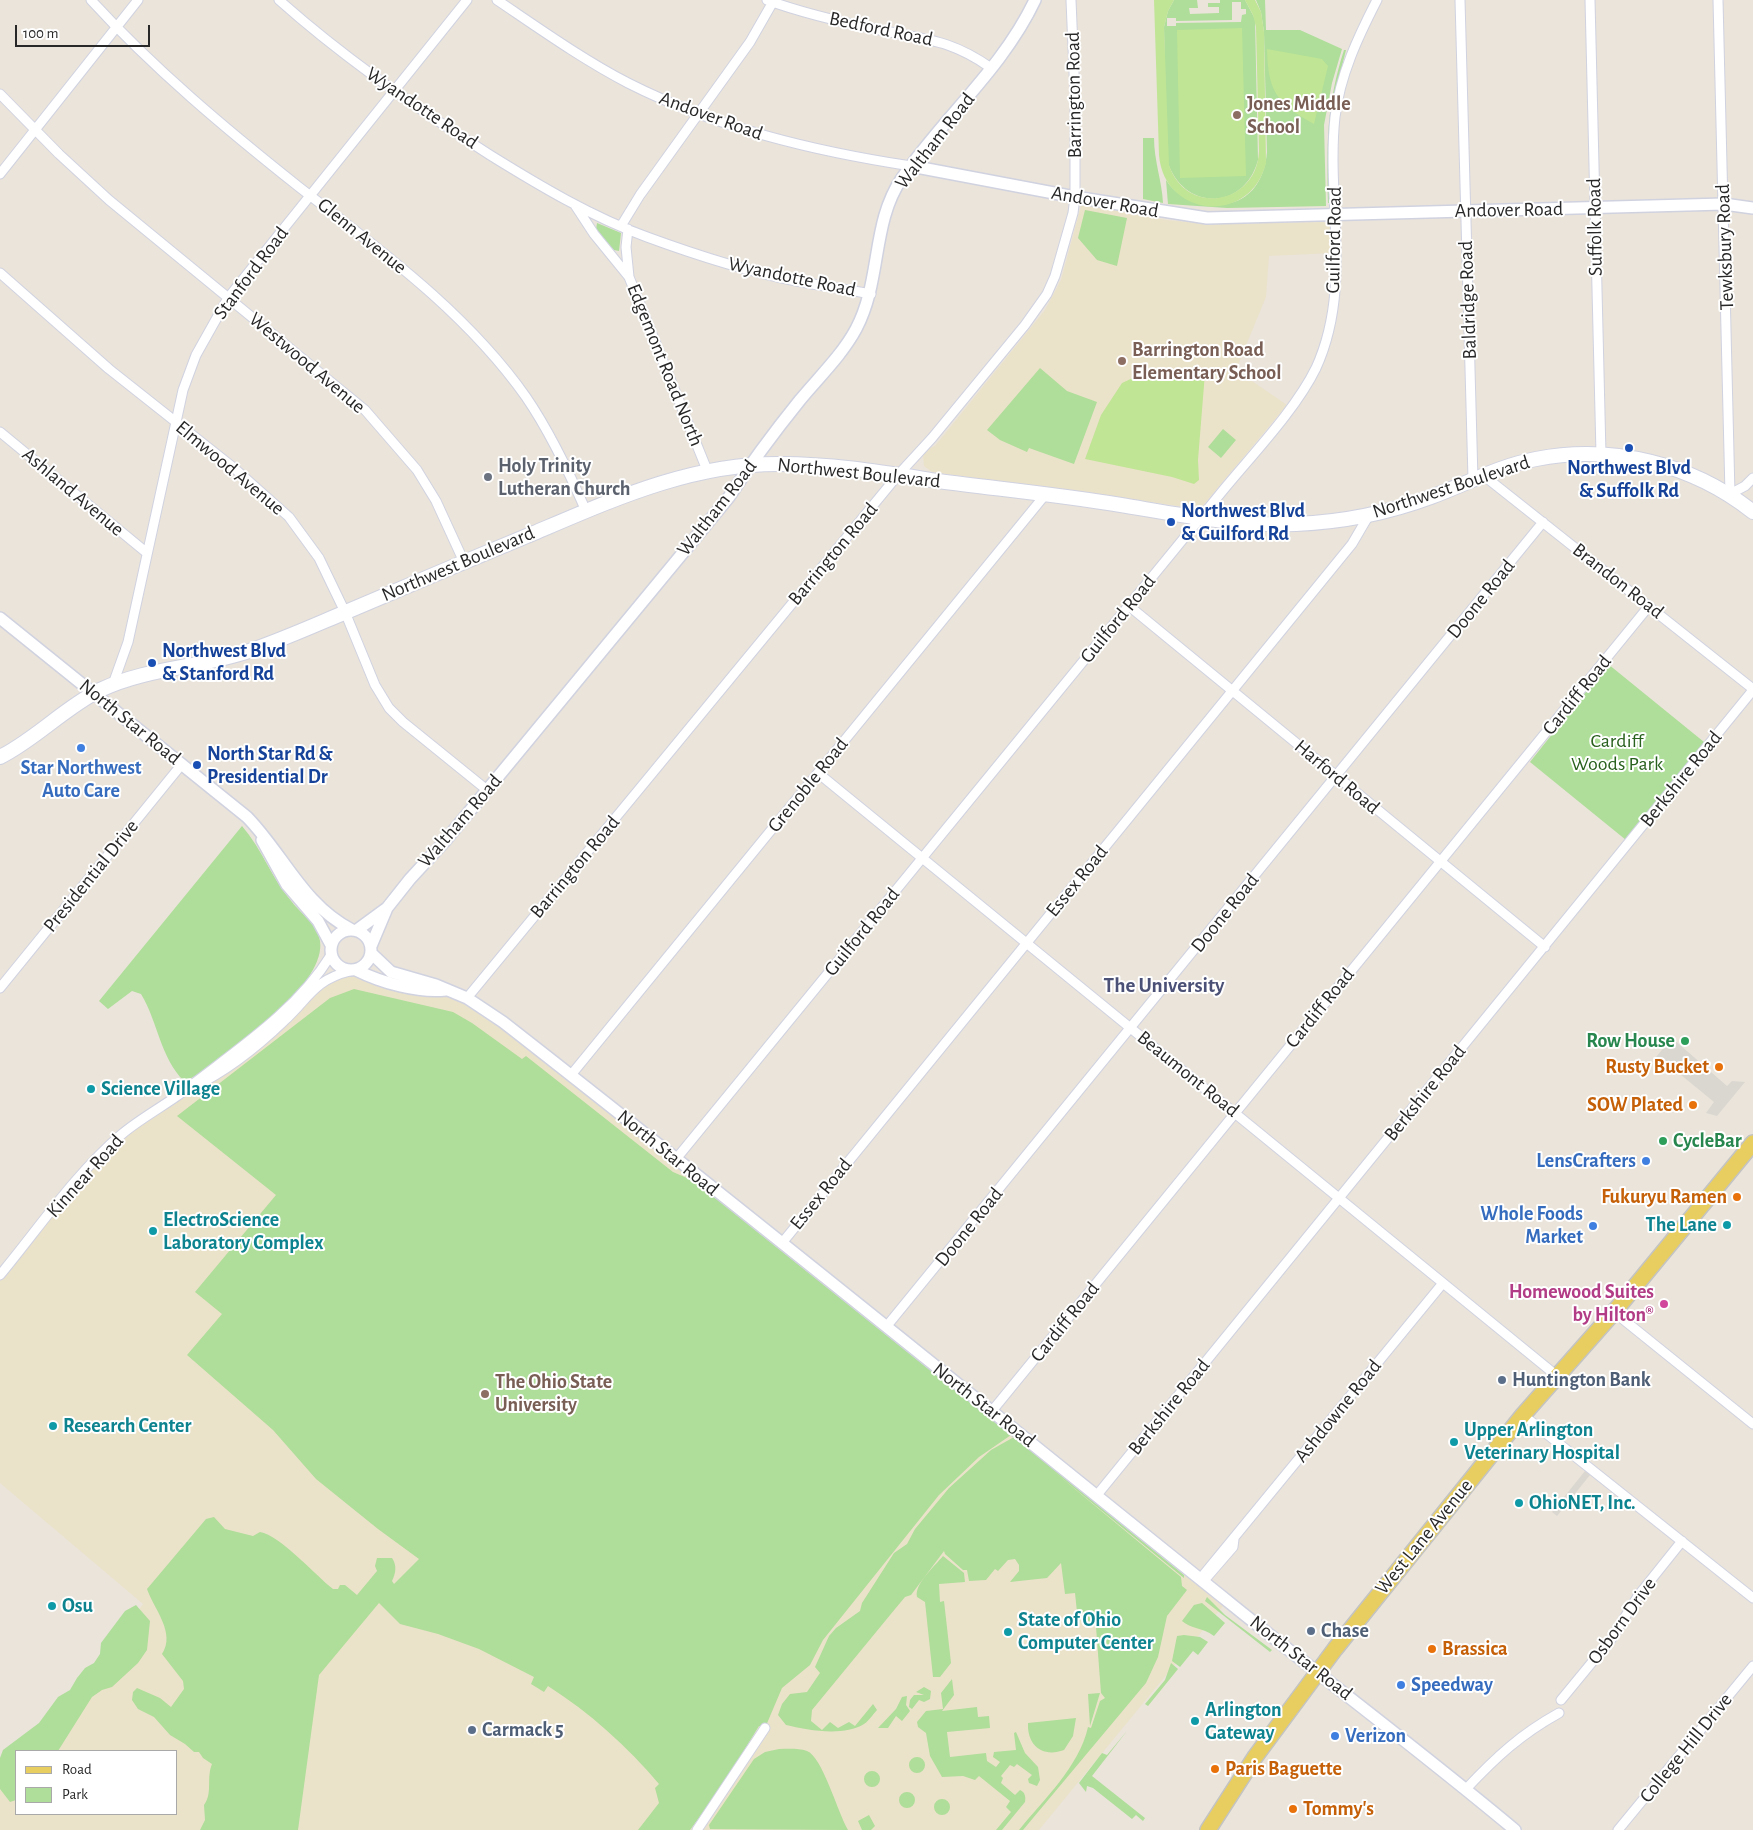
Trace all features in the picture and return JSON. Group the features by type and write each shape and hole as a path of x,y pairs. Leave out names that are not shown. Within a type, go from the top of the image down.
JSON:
{"main road":[{"name":"Northwest Boulevard","path":"0,757 33,738 94,693 113,684 140,675 211,662 247,652 586,511 666,481 707,470 750,464 817,465 1248,523 1293,524 1369,515 1421,501 1478,477 1534,459 1601,454 1635,458 1669,467 1730,494 1753,512"},
{"name":"West Lane Avenue","path":"1208,1830 1255,1757 1317,1672 1523,1415 1614,1312 1753,1142"}],"street":[{"name":"Glenn Avenue","path":"91,0 116,27 187,94 413,277 469,330 526,397 569,473 586,511"},
{"path":"0,174 138,0"},
{"name":"Wyandotte Road","path":"279,0 336,48 437,122 574,204 654,239 745,269 871,294"},
{"name":"Stanford Road","path":"113,684 128,642 182,390 196,355 228,298 467,0"},
{"name":"Andover Road","path":"497,0 605,70 656,96 754,133 802,146 1075,197 1207,218 1724,204 1753,208"},
{"name":"Waltham Road","path":"354,930 387,908 487,790 729,497 750,464 846,345 858,324 871,294 884,219 900,182 1016,35 1035,0"},
{"name":"Barrington Road","path":"467,998 898,475 932,438 1025,325 1047,294 1061,259 1075,197 1075,105 1071,0"},
{"name":"Guilford Road","path":"676,1159 1202,517 1289,409 1316,368 1332,313 1337,282 1334,139 1340,91 1354,44 1377,0"},
{"name":"Baldridge Road","path":"1460,0 1466,211 1478,477"},
{"name":"Suffolk Road","path":"1590,0 1601,454"},
{"name":"Tewksbury Road","path":"1718,0 1730,494"},
{"path":"624,227 640,195 750,42 772,1"},
{"name":"Bedford Road","path":"772,1 841,21 935,39 962,50 991,68"},
{"name":"Westwood Avenue","path":"0,94 109,200 336,384 365,410 392,438 418,470 436,501 464,562"},
{"name":"Wyandotte Road","path":"574,204 594,234 630,277"},
{"name":"Edgemont Road North","path":"624,227 630,277 707,470"},
{"name":"Elmwood Avenue","path":"0,273 109,369 234,468 289,517 319,558 345,612 375,685 389,708 403,722 487,790"},
{"name":"Ashland Avenue","path":"0,432 146,553"},
{"name":"Brandon Road","path":"1478,477 1543,522 1753,689"},
{"path":"1730,494 1745,486 1753,478"},
{"name":"Grenoble Road","path":"571,1075 1045,495"},
{"name":"Essex Road","path":"782,1243 1352,544 1369,515"},
{"name":"Doone Road","path":"886,1328 1543,522"},
{"name":"Harford Road","path":"1129,606 1545,947"},
{"name":"Cardiff Road","path":"992,1411 1649,606"},
{"name":"North Star Road","path":"0,618 236,807 278,852 303,890 328,915 354,930"},
{"name":"Berkshire Road","path":"1097,1495 1545,947 1753,689"},
{"name":"Presidential Drive","path":"0,988 182,764"},
{"name":"Beaumont Road","path":"818,773 1557,1376"},
{"name":"North Star Road","path":"258,829 270,857 286,885 318,921 331,950"},
{"name":"Waltham Road","path":"371,950 387,908"},
{"path":"354,930 366,936 371,950 366,964 353,971 338,966 331,950 339,934 354,930"},
{"name":"Kinnear Road","path":"0,1275 97,1158 129,1129 184,1091 281,1014 307,987 331,950"},
{"name":"North Star Road","path":"371,950 392,972 467,998 503,1022 1515,1830"},
{"name":"North Star Road","path":"353,971 422,990 448,990"},
{"name":"Kinnear Road","path":"184,1091 230,1066 260,1043 326,978 353,971"},
{"name":"Ashdowne Road","path":"1202,1580 1233,1547 1234,1540 1443,1283"},
{"path":"1614,1312 1753,1424"},
{"path":"1523,1415 1753,1598"},
{"name":"Osborn Drive","path":"1561,1700 1617,1632 1638,1596 1682,1541"},
{"name":"College Hill Drive","path":"1618,1830 1753,1666"},
{"path":"1466,1789 1498,1754 1530,1729 1559,1713"},
{"path":"697,1830 765,1728"}],"shaded area":[{"name":"Barrington Road Elementary School","path":"1081,206 1091,206 1166,220 1211,224 1323,222 1332,227 1333,253 1269,256 1266,297 1236,370 1287,405 1200,509 932,472 924,466 923,456 926,450 935,446 1045,310 1061,280"},
{"name":"The Ohio State University","path":"350,971 467,998 1227,1601 1039,1830 0,1830 0,1782 15,1764 15,1815 178,1815 178,1750 27,1750 102,1661 143,1604 0,1483 0,1275 97,1158 309,994"},
{"path":"1672,1038 1727,1086 1732,1081 1745,1082 1717,1116 1706,1113 1714,1102 1664,1061 1656,1057"},
{"path":"1585,1471 1590,1475 1557,1516 1552,1512"}],"green space":[{"path":"1154,0 1174,0 1168,11 1164,27 1169,165 1178,182 1190,192 1204,198 1220,198 1234,193 1246,183 1255,169 1259,151 1256,27 1253,15 1245,0 1255,0 1261,12 1264,32 1266,163 1257,183 1243,197 1226,205 1208,206 1191,202 1176,192 1164,176 1159,155"},
{"path":"1174,0 1197,0 1198,8 1189,8 1190,14 1219,13 1219,7 1208,7 1208,3 1220,3 1220,0 1245,0 1255,19 1258,160 1251,177 1240,189 1227,196 1213,199 1199,196 1186,189 1175,177 1167,160 1164,27 1168,11","holes":["1232,2 1241,2 1241,9 1246,9 1246,14 1242,15 1241,22 1176,23 1176,26 1167,26 1167,18 1176,18 1176,21 1232,20"]},
{"path":"1256,0 1265,0 1266,30 1300,30 1342,49 1332,83 1324,125 1326,206 1227,208 1168,204 1166,180 1173,189 1185,197 1201,202 1227,204 1238,201 1247,195 1261,177 1267,152 1264,32 1261,12"},
{"path":"1242,28 1246,176 1180,178 1177,30"},
{"path":"1267,49 1322,59 1328,66 1314,124 1291,109 1277,94 1272,86 1269,75"},
{"path":"1344,50 1346,50 1333,102 1331,203 1328,203 1329,125 1334,89"},
{"path":"1143,138 1154,138 1163,203 1143,199"},
{"path":"1085,210 1127,218 1117,266 1097,260 1078,238"},
{"path":"597,223 621,233 619,251 614,250 596,230"},
{"path":"1040,368 1067,391 1097,402 1074,464 1029,448 1027,452 1000,440 987,430"},
{"path":"1154,368 1205,373 1198,460 1199,480 1194,484 1172,477 1085,459 1101,415 1122,383"},
{"path":"1223,429 1236,440 1221,458 1208,447"},
{"name":"Cardiff Woods Park","path":"1608,664 1704,742 1626,840 1530,762"},
{"path":"242,826 285,893 309,920 319,935 318,957 310,974 282,1009 246,1039 201,1072 184,1081 176,1072 164,1050 152,1016 141,994 132,991 108,1009 99,1001"},
{"path":"354,989 453,1012 472,1023 522,1059 526,1056 673,1172 694,1181 1011,1435 979,1457 939,1495 823,1640 810,1665 782,1688 765,1728 759,1726 721,1788 690,1830 638,1830 659,1803 655,1788 659,1784 621,1743 579,1707 548,1686 544,1692 531,1684 534,1677 479,1649 438,1634 400,1624 379,1603 319,1675 298,1830 200,1830 205,1820 204,1805 208,1796 209,1775 212,1764 203,1758 199,1752 194,1752 170,1735 154,1717 138,1709 132,1700 133,1692 137,1688 160,1698 171,1707 184,1689 183,1681 162,1654 167,1638 165,1629 147,1589 206,1519 214,1517 225,1529 253,1536 260,1532 268,1535 287,1548 333,1589 338,1589 340,1585 345,1585 357,1595 377,1571 375,1566 377,1558 392,1558 394,1561 395,1572 392,1581 394,1584 419,1559 316,1479 273,1430 187,1355 222,1314 195,1292 276,1195 177,1116 330,998"},
{"path":"1014,1437 1184,1575 1184,1578 1047,1466 1181,1577 1182,1586 1187,1590 1167,1616 1158,1657 1146,1683 1023,1830 1019,1830 1069,1769 1077,1756 1088,1727 1091,1728 1100,1701 1105,1698 1101,1693 1096,1627 1077,1612 1075,1593 1065,1594 1061,1563 1047,1578 1010,1582 1019,1571 1019,1565 1015,1559 1008,1560 998,1571 995,1569 986,1580 969,1581 967,1570 963,1570 944,1551 911,1595 905,1597 812,1710 811,1721 822,1730 830,1722 838,1728 849,1722 855,1726 873,1704 877,1710 868,1721 855,1728 825,1731 786,1725 778,1715 782,1704 790,1694 807,1692 820,1673 815,1667 829,1636 836,1628 860,1611 862,1603 894,1553 907,1544 915,1529 949,1488 991,1450"},
{"path":"943,1556 964,1573 965,1582 939,1584 940,1602 944,1601 951,1663 940,1677 933,1677 925,1602 917,1597 917,1592 922,1581"},
{"path":"1207,1597 1225,1615 1272,1650 1270,1652 1205,1601"},
{"path":"1202,1603 1225,1623 1214,1636 1182,1621 1194,1605"},
{"path":"136,1605 150,1621 147,1650 138,1663 112,1687 102,1690 92,1697 59,1750 15,1750 15,1800 10,1802 0,1789 0,1758 3,1750 39,1723 58,1697 70,1690 85,1668 94,1663 100,1654 101,1643 125,1611"},
{"path":"1177,1636 1200,1637 1208,1642 1198,1655 1193,1651 1180,1667 1172,1661"},
{"path":"1171,1663 1178,1669 1148,1706 1145,1704 1165,1680"},
{"path":"952,1679 954,1695 942,1711 977,1707 978,1717 989,1716 990,1728 947,1732 950,1757 986,1753 987,1761 996,1767 1000,1762 993,1757 994,1752 1016,1750 1014,1733 1016,1732 1025,1753 1038,1767 1040,1780 1037,1786 1029,1783 1028,1779 1032,1775 1017,1764 1014,1767 1010,1765 1001,1776 1003,1778 1001,1783 1015,1795 1020,1790 1022,1791 1025,1798 1025,1802 1002,1830 996,1830 1011,1812 1006,1807 1010,1801 979,1776 975,1780 963,1776 942,1777 930,1756 926,1733 918,1727 917,1722 926,1711 943,1709 941,1693"},
{"path":"924,1687 931,1691 930,1699 924,1702 919,1700 912,1709 909,1707 910,1700 914,1695 924,1695 916,1692"},
{"path":"1100,1693 1090,1726 1088,1694"},
{"path":"907,1696 906,1705 910,1711 902,1721 896,1716 888,1728 878,1728 896,1709 902,1697"},
{"path":"1076,1718 1073,1736 1064,1750 1056,1752 1043,1751 1037,1748 1030,1738 1028,1723"},
{"path":"1127,1731 1092,1776 1145,1818 1143,1821 1136,1815 1132,1819 1093,1788 1087,1786 1086,1792 1079,1783 1102,1753 1107,1755"},
{"path":"779,1749 804,1750 813,1755 824,1774 848,1830 710,1829 709,1825 754,1759 765,1752"},
{"path":"917,1757 923,1759 925,1765 923,1771 917,1773 911,1771 909,1765 911,1759"},
{"path":"872,1771 878,1773 880,1779 878,1785 872,1787 866,1785 864,1779 866,1773"},
{"path":"904,1792 910,1792 915,1797 913,1806 904,1808 899,1803 899,1797"},
{"path":"942,1799 948,1801 950,1807 948,1813 942,1815 936,1813 934,1807 936,1801"},
{"path":"869,1815 875,1826 871,1830 862,1830 858,1821"}],"place":[{"name":"Jones Middle School","path":"1237,115"},
{"name":"Barrington Road Elementary School","path":"1122,361"},
{"name":"Northwest Blvd & Suffolk Rd","path":"1629,448"},
{"name":"Holy Trinity Lutheran Church","path":"488,477"},
{"name":"Northwest Blvd & Guilford Rd","path":"1171,522"},
{"name":"Northwest Blvd & Stanford Rd","path":"152,663"},
{"name":"Star Northwest Auto Care","path":"81,748"},
{"name":"North Star Rd & Presidential Dr","path":"197,765"},
{"name":"Row House","path":"1685,1041"},
{"name":"Rusty Bucket","path":"1719,1067"},
{"name":"Science Village","path":"91,1089"},
{"name":"SOW Plated","path":"1693,1105"},
{"name":"CycleBar","path":"1663,1141"},
{"name":"LensCrafters","path":"1646,1161"},
{"name":"Fukuryu Ramen","path":"1737,1197"},
{"name":"The Lane","path":"1727,1225"},
{"name":"Whole Foods Market","path":"1593,1226"},
{"name":"ElectroScience Laboratory Complex","path":"153,1231"},
{"name":"Homewood Suites by Hilton®","path":"1664,1304"},
{"name":"Huntington Bank","path":"1502,1380"},
{"name":"The Ohio State University","path":"485,1394"},
{"name":"Research Center","path":"53,1426"},
{"name":"Upper Arlington Veterinary Hospital","path":"1454,1442"},
{"name":"OhioNET, Inc.","path":"1519,1503"},
{"name":"Osu","path":"52,1606"},
{"name":"Chase","path":"1311,1631"},
{"name":"State of Ohio Computer Center","path":"1008,1632"},
{"name":"Brassica","path":"1432,1649"},
{"name":"Speedway","path":"1401,1685"},
{"name":"Arlington Gateway","path":"1195,1721"},
{"name":"Carmack 5","path":"472,1730"},
{"name":"Verizon","path":"1335,1736"},
{"name":"Paris Baguette","path":"1215,1769"},
{"name":"Tommy's","path":"1293,1809"}],"district":[{"name":"The University","path":"1164,986"}]}
